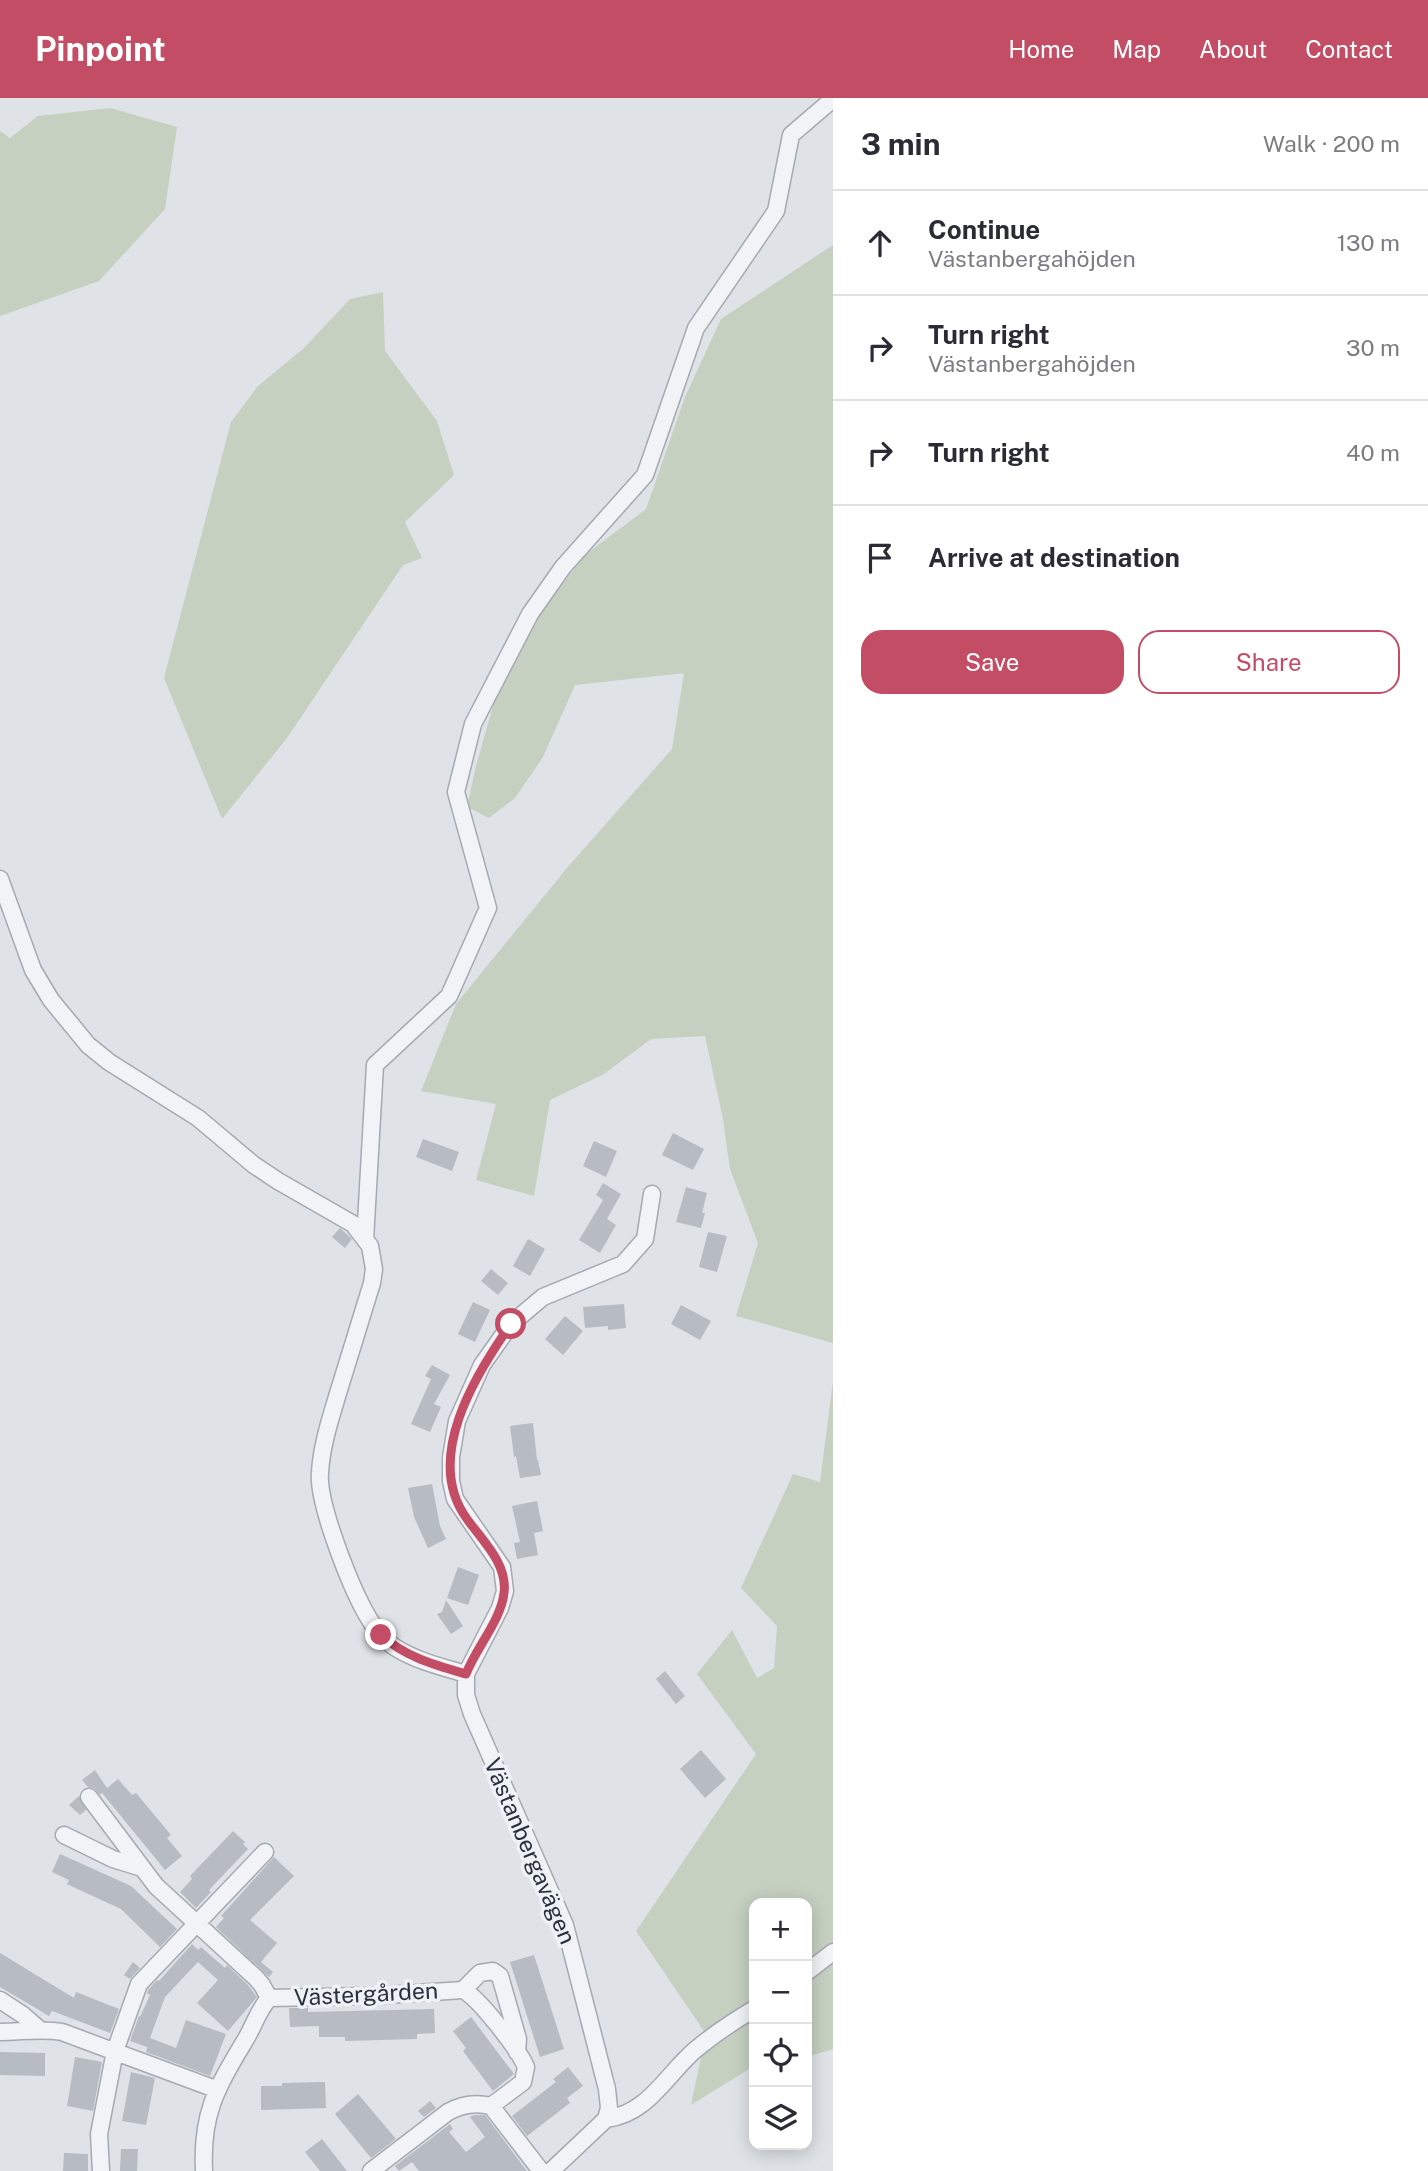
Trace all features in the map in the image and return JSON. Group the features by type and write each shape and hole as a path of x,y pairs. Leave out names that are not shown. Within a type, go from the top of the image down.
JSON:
{"street":[{"path":"365,1240 375,1065 449,996 488,908 456,792 473,724 537,604 563,567 645,475 696,328 776,211 791,135 833,99"},
{"path":"0,879 33,970 51,1000 88,1045 109,1062 198,1118 254,1165 353,1224 365,1240 373,1257 372,1283 324,1440 320,1491 342,1558 368,1619 381,1635 409,1655 466,1674 500,1608 505,1591 502,1567 455,1499 451,1481 451,1457 457,1420 482,1365 511,1324 543,1297 623,1264 645,1239 652,1194"},
{"name":"Västanbergavägen","path":"466,1674 466,1695 471,1714 565,1925 607,2089 609,2108 606,2119"},
{"name":"Västergården","path":"89,1797 139,1867 156,1886 256,1978 269,1998"},
{"path":"64,1835 113,1859 139,1867"},
{"path":"101,2171 99,2134 115,2051 139,1984 265,1852"},
{"path":"812,1968 833,1952"},
{"name":"Västergården","path":"463,1990 480,1973 497,1972 517,2039 516,2052"},
{"name":"Västergården","path":"204,2171 205,2129 224,2073 249,2034 256,2014 269,1998 371,1996 463,1990 473,1996 526,2067 525,2078 518,2087 491,2106"},
{"path":"0,2000 39,2029"},
{"path":"551,2171 606,2119 625,2115 643,2104 694,2051 749,2012"},
{"path":"0,2032 39,2029 62,2032 218,2090"},
{"path":"372,2171 462,2104 491,2106 541,2171"}],"green space":[{"path":"110,108 177,127 165,209 99,281 0,316 0,131 10,138 38,116"},
{"path":"833,245 833,1343 736,1316 758,1243 730,1169 723,1119 705,1036 651,1039 604,1074 550,1100 534,1196 476,1180 496,1104 421,1091 456,1004 567,868 672,749 684,673 575,685 543,757 515,798 489,818 467,807 497,692 526,632 585,555 646,509 685,397 721,319"},
{"path":"383,292 385,351 437,421 454,475 405,522 422,558 403,565 287,738 222,819 164,678 231,422 258,386 304,348 350,299"},
{"path":"833,1381 833,2049 812,2055 812,1898 749,1898 749,2069 691,2105 706,2034 636,1931 756,1754 697,1674 732,1630 757,1678 774,1668 777,1626 741,1588 793,1474 820,1482"}],"building":[{"path":"673,1133 704,1149 693,1170 662,1155"},
{"path":"423,1139 459,1152 452,1171 416,1157"},
{"path":"594,1141 617,1151 606,1177 583,1166"},
{"path":"603,1183 621,1194 607,1219 616,1225 600,1253 579,1240 603,1200 596,1195"},
{"path":"686,1187 707,1193 701,1228 676,1222"},
{"path":"340,1228 352,1239 345,1248 332,1237"},
{"path":"708,1232 727,1236 717,1272 699,1267"},
{"path":"528,1239 545,1249 530,1276 513,1266"},
{"path":"491,1269 508,1283 498,1295 481,1281"},
{"path":"473,1302 490,1310 475,1342 458,1334"},
{"path":"624,1304 626,1328 585,1328 583,1307"},
{"path":"681,1305 711,1321 700,1340 671,1324"},
{"path":"565,1316 583,1331 563,1355 545,1339"},
{"path":"432,1365 450,1375 434,1404 441,1407 430,1432 411,1424 431,1379 425,1376"},
{"path":"533,1423 541,1475 520,1478 510,1426"},
{"path":"432,1484 440,1526 446,1539 428,1548 414,1517 408,1488"},
{"path":"537,1501 543,1531 534,1533 538,1555 517,1559 514,1543 520,1542 512,1506"},
{"path":"458,1567 479,1575 468,1605 447,1598"},
{"path":"446,1600 463,1626 451,1634 437,1614 442,1612"},
{"path":"665,1671 685,1696 676,1704 656,1679"},
{"path":"701,1750 726,1779 705,1798 680,1769"},
{"path":"95,1770 107,1788 118,1779 132,1795 136,1793 171,1835 167,1838 182,1856 165,1870 102,1793 100,1795 82,1780"},
{"path":"79,1796 86,1810 80,1815 69,1805"},
{"path":"233,1831 245,1842 243,1844 248,1849 209,1890 211,1892 196,1908 180,1892 192,1879 190,1876"},
{"path":"60,1854 131,1886 177,1929 160,1947 121,1909 67,1884 69,1880 52,1872"},
{"path":"274,1857 294,1876 250,1920 277,1943 261,1962 273,1972 269,1977 216,1927 224,1918 221,1916"},
{"path":"192,1944 198,1950 201,1947 225,1968 227,1965 257,1997 228,2031 197,2003 218,1980 198,1962 165,1997 150,2038 176,2048 186,2020 226,2034 210,2076 146,2052 148,2044 147,2047 130,2041 150,1995 148,1990"},
{"path":"0,1953 74,1998 76,1992 119,2009 110,2033 52,2011 49,2016 0,1987"},
{"path":"534,1955 564,2049 540,2057 510,1962"},
{"path":"133,1962 140,1968 130,1979 124,1975"},
{"path":"289,2008 308,2008 308,2012 434,2009 435,2033 417,2034 417,2039 345,2041 345,2037 319,2037 319,2026 290,2027"},
{"path":"471,2017 514,2074 493,2091 463,2051 466,2048 453,2031"},
{"path":"0,2052 45,2053 45,2076 0,2075"},
{"path":"75,2057 102,2062 93,2111 67,2106"},
{"path":"568,2067 583,2086 567,2098 570,2103 527,2136 512,2116 556,2082 553,2079"},
{"path":"131,2072 155,2078 146,2125 122,2121"},
{"path":"325,2082 326,2108 261,2110 261,2086"},
{"path":"358,2094 396,2139 371,2158 335,2114"},
{"path":"430,2101 436,2108 424,2117 418,2111"},
{"path":"485,2115 527,2171 419,2171 412,2162 399,2171 395,2166 450,2124 453,2129 449,2132 466,2152 485,2137 470,2117"},
{"path":"322,2139 347,2171 320,2171 305,2152"},
{"path":"121,2149 138,2149 137,2171 120,2171"},
{"path":"64,2153 88,2154 88,2171 63,2171"}],"route":[{"path":"381,1635 409,1655 466,1674 500,1608 505,1591 502,1567 464,1516 455,1499 451,1481 451,1457 457,1420 482,1365 511,1324"}]}
